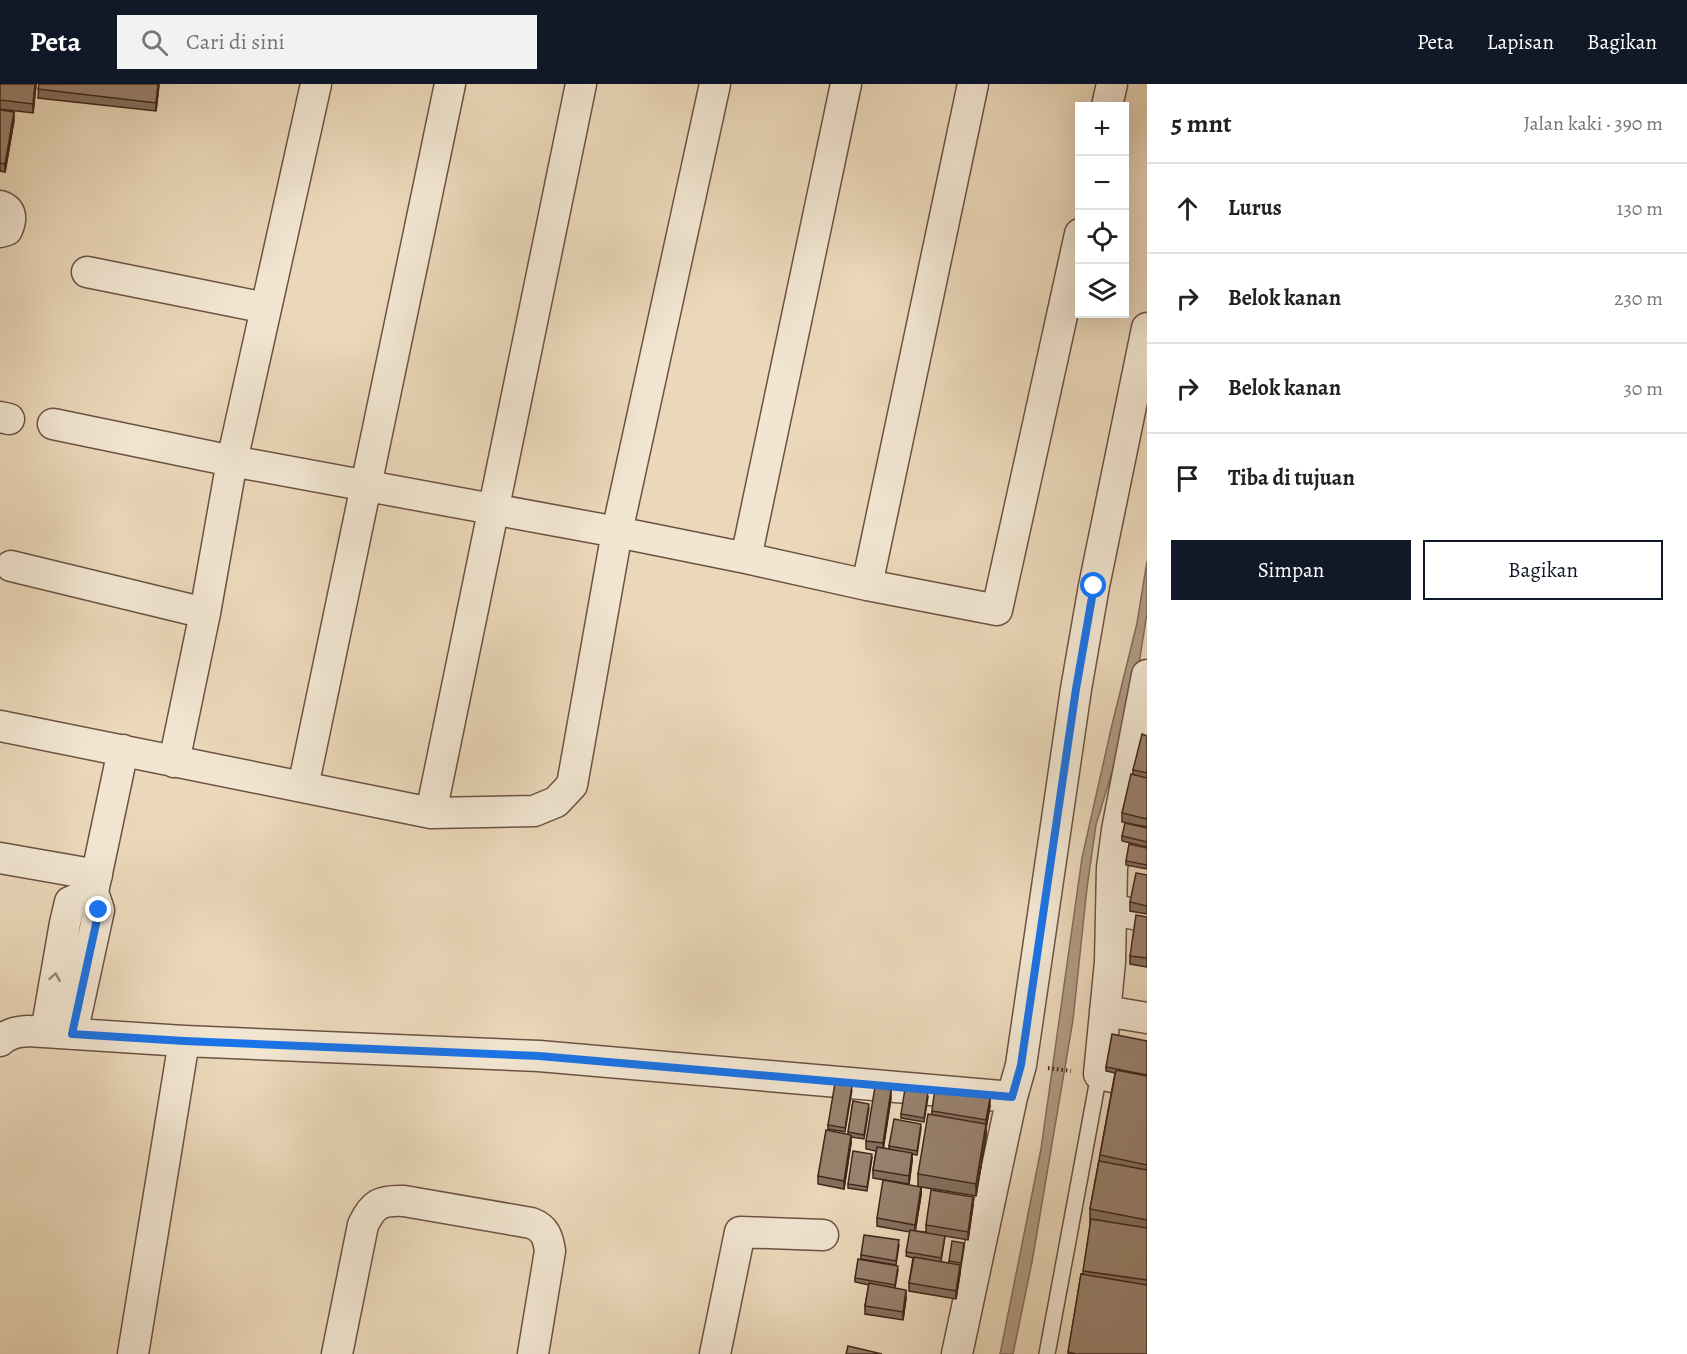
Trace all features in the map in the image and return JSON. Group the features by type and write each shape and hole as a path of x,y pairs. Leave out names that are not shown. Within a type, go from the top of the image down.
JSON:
{"street":[{"path":"174,762 205,613 232,461 315,84"},
{"path":"303,787 450,84"},
{"path":"431,813 581,84"},
{"path":"0,726 431,813 534,811 556,802 572,785 617,532 715,84"},
{"path":"746,558 846,84"},
{"path":"867,585 973,84"},
{"path":"1108,102 1112,84"},
{"path":"0,206 3,206 9,213 11,222 7,230 0,232"},
{"path":"53,424 232,461 617,532 998,610 1075,257"},
{"path":"87,272 266,308"},
{"path":"957,1354 1012,1097 1021,1065 1094,586 1147,328"},
{"path":"11,567 205,613"},
{"path":"1147,675 1117,830 1112,868 1110,962 1105,1011 1089,1073 1147,1084"},
{"path":"59,1033 99,910 95,884 123,750"},
{"path":"0,858 95,884"},
{"path":"1111,909 1147,917"},
{"path":"1105,1011 1147,1018"},
{"path":"0,1041 6,1035 16,1032 59,1033 184,1041 539,1056 1012,1097"},
{"path":"133,1354 184,1041"},
{"path":"337,1354 363,1226 370,1211 380,1203 391,1200 531,1223 545,1232 550,1251 532,1354"},
{"path":"716,1354 740,1232 823,1235"}],"lane":[{"path":"1047,1354 1089,1073"}],"path":[{"path":"1040,1067 1089,1073"}],"shaded area":[{"path":"1147,561 1147,613 1133,702 1096,825 1073,1020 1032,1262 1013,1354 1000,1354 1041,1149 1082,858 1137,623"}],"building":[{"path":"0,84 35,84 33,104 0,100"},
{"path":"39,84 158,84 156,103 38,89"},
{"path":"0,110 14,112 5,164 0,163"},
{"path":"1142,734 1147,736 1147,773 1133,770"},
{"path":"1131,774 1147,778 1147,819 1122,813"},
{"path":"1125,823 1147,828 1147,842 1122,836"},
{"path":"1129,844 1147,848 1147,865 1126,861"},
{"path":"1136,873 1147,875 1147,906 1130,902"},
{"path":"1136,915 1147,917 1147,958 1130,956"},
{"path":"1112,1034 1147,1041 1147,1075 1106,1067"},
{"path":"1116,1070 1147,1076 1147,1165 1100,1155"},
{"path":"835,1083 852,1086 845,1128 828,1125"},
{"path":"875,1087 891,1090 883,1143 866,1141"},
{"path":"935,1088 990,1098 986,1120 932,1111"},
{"path":"905,1089 928,1092 924,1118 901,1114"},
{"path":"853,1101 869,1104 864,1135 848,1132"},
{"path":"928,1114 986,1124 976,1184 918,1174"},
{"path":"894,1119 921,1124 917,1151 889,1146"},
{"path":"826,1130 851,1135 844,1181 818,1176"},
{"path":"877,1147 912,1153 909,1176 873,1170"},
{"path":"853,1151 872,1154 867,1187 848,1184"},
{"path":"1099,1161 1147,1170 1147,1220 1090,1209"},
{"path":"883,1180 921,1187 915,1225 877,1218"},
{"path":"931,1190 973,1197 968,1232 926,1225"},
{"path":"1091,1219 1147,1228 1147,1280 1083,1271"},
{"path":"910,1230 945,1236 941,1258 906,1252"},
{"path":"864,1235 899,1240 896,1261 861,1255"},
{"path":"952,1241 964,1243 961,1263 949,1261"},
{"path":"914,1257 960,1265 956,1291 909,1283"},
{"path":"858,1259 898,1266 895,1285 855,1278"},
{"path":"1081,1274 1147,1285 1147,1354 1068,1352"},
{"path":"869,1283 906,1290 903,1312 865,1306"},
{"path":"848,1346 882,1354 846,1354"}],"route":[{"path":"99,910 72,1034 539,1056 1012,1097 1021,1065 1076,689 1094,586"}]}
